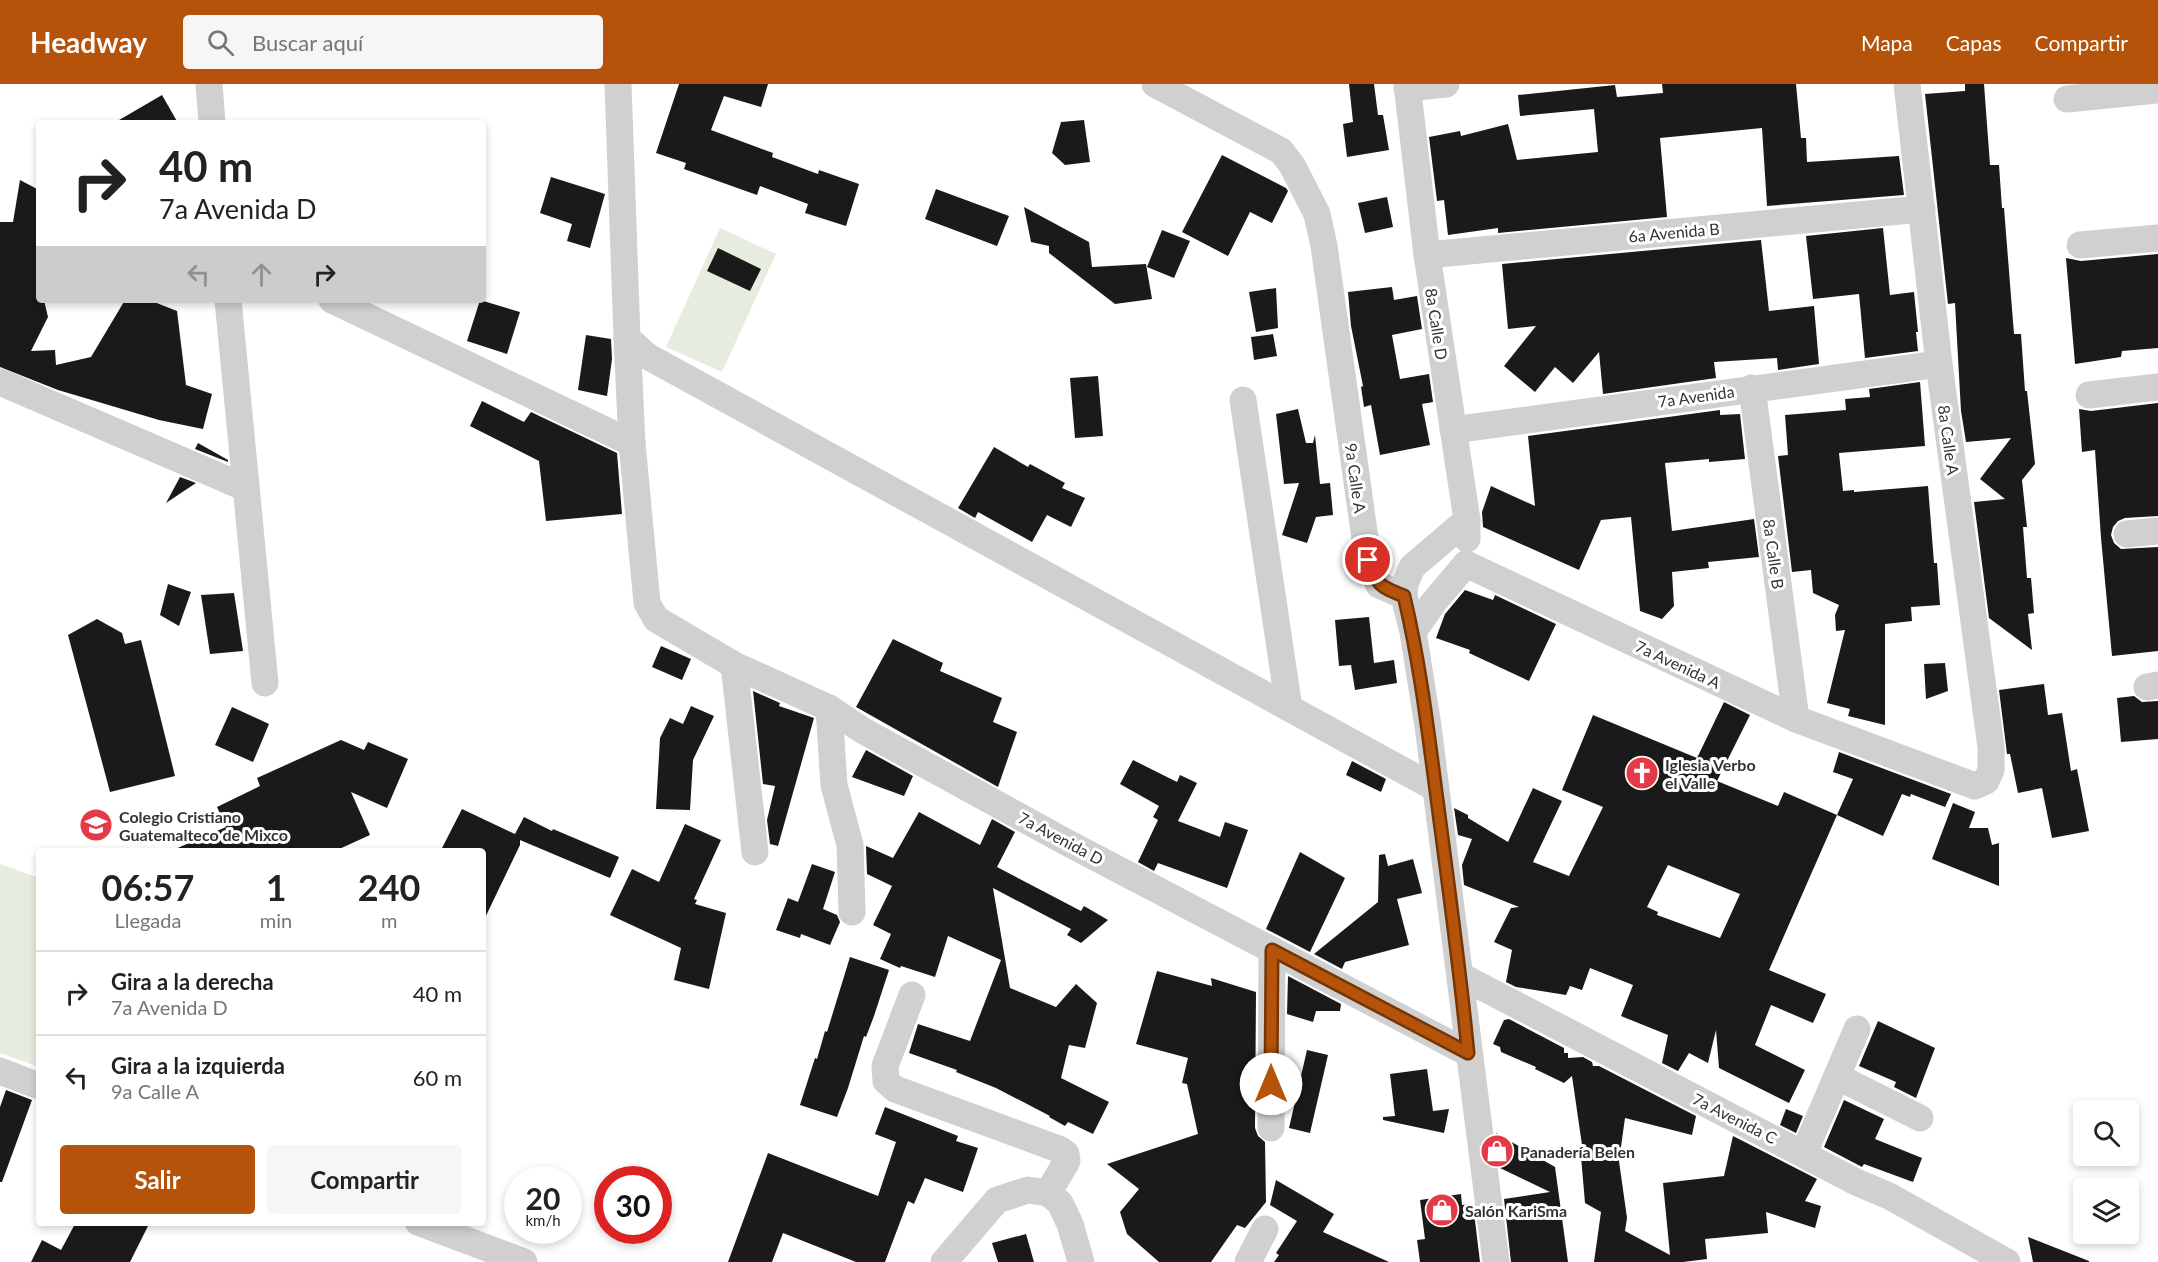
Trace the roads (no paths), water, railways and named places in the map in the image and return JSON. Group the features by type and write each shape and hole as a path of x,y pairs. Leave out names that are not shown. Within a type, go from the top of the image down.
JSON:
{"street":[{"path":"209,84 212,120"},
{"path":"338,303 632,443 618,84"},
{"name":"9a Calle A","path":"1155,84 1281,151 1292,165 1317,214 1324,246 1368,560 1376,582 1404,596"},
{"path":"1407,86 1446,84"},
{"name":"8a Calle A","path":"1907,84 1939,364 1990,747 1989,776 1986,782 1975,786"},
{"name":"8a Calle D","path":"1407,86 1427,255 1467,520 1466,564"},
{"path":"2067,99 2158,90"},
{"name":"6a Avenida B","path":"1427,255 1922,209"},
{"path":"2080,245 2158,238"},
{"path":"228,303 265,683"},
{"path":"627,338 647,356 1435,788"},
{"name":"7a Avenida","path":"1453,430 1939,364"},
{"path":"0,382 246,488"},
{"path":"2089,395 2158,387"},
{"name":"8a Calle B","path":"1752,388 1796,719"},
{"path":"1243,400 1289,708"},
{"name":"7a Avenida D","path":"632,443 647,603 656,619 734,665 829,708 862,730 1066,842 1468,1053"},
{"path":"1467,520 1412,567 1405,584 1404,596 1413,632 1428,726 1496,1262"},
{"path":"2127,534 2158,531"},
{"path":"1413,632 1433,603 1466,564"},
{"name":"7a Avenida A","path":"1466,564 1796,719 1975,786"},
{"path":"734,665 755,852"},
{"path":"829,708 834,784 850,845 852,912"},
{"path":"1271,1128 1272,950"},
{"name":"7a Avenida C","path":"1461,976 1856,1182 1889,1196 2007,1262"},
{"path":"912,995 885,1066 886,1081 895,1089 1061,1150 1066,1154 1067,1161 1048,1193"},
{"path":"1804,1154 1857,1029"},
{"path":"0,1071 36,1085"},
{"path":"1838,1077 1920,1118"},
{"path":"944,1262 997,1200 1028,1190 1048,1193 1060,1203 1070,1224 1081,1262"},
{"path":"429,1226 524,1262"},
{"path":"1248,1262 1265,1229"}],"place":[{"name":"Iglesia Verbo el Valle","path":"1642,773"},
{"name":"Colegio Cristiano Guatemalteco de Mixco","path":"96,825"},
{"name":"Panadería Belen","path":"1497,1151"},
{"name":"Salón KariSma","path":"1442,1210"}]}
